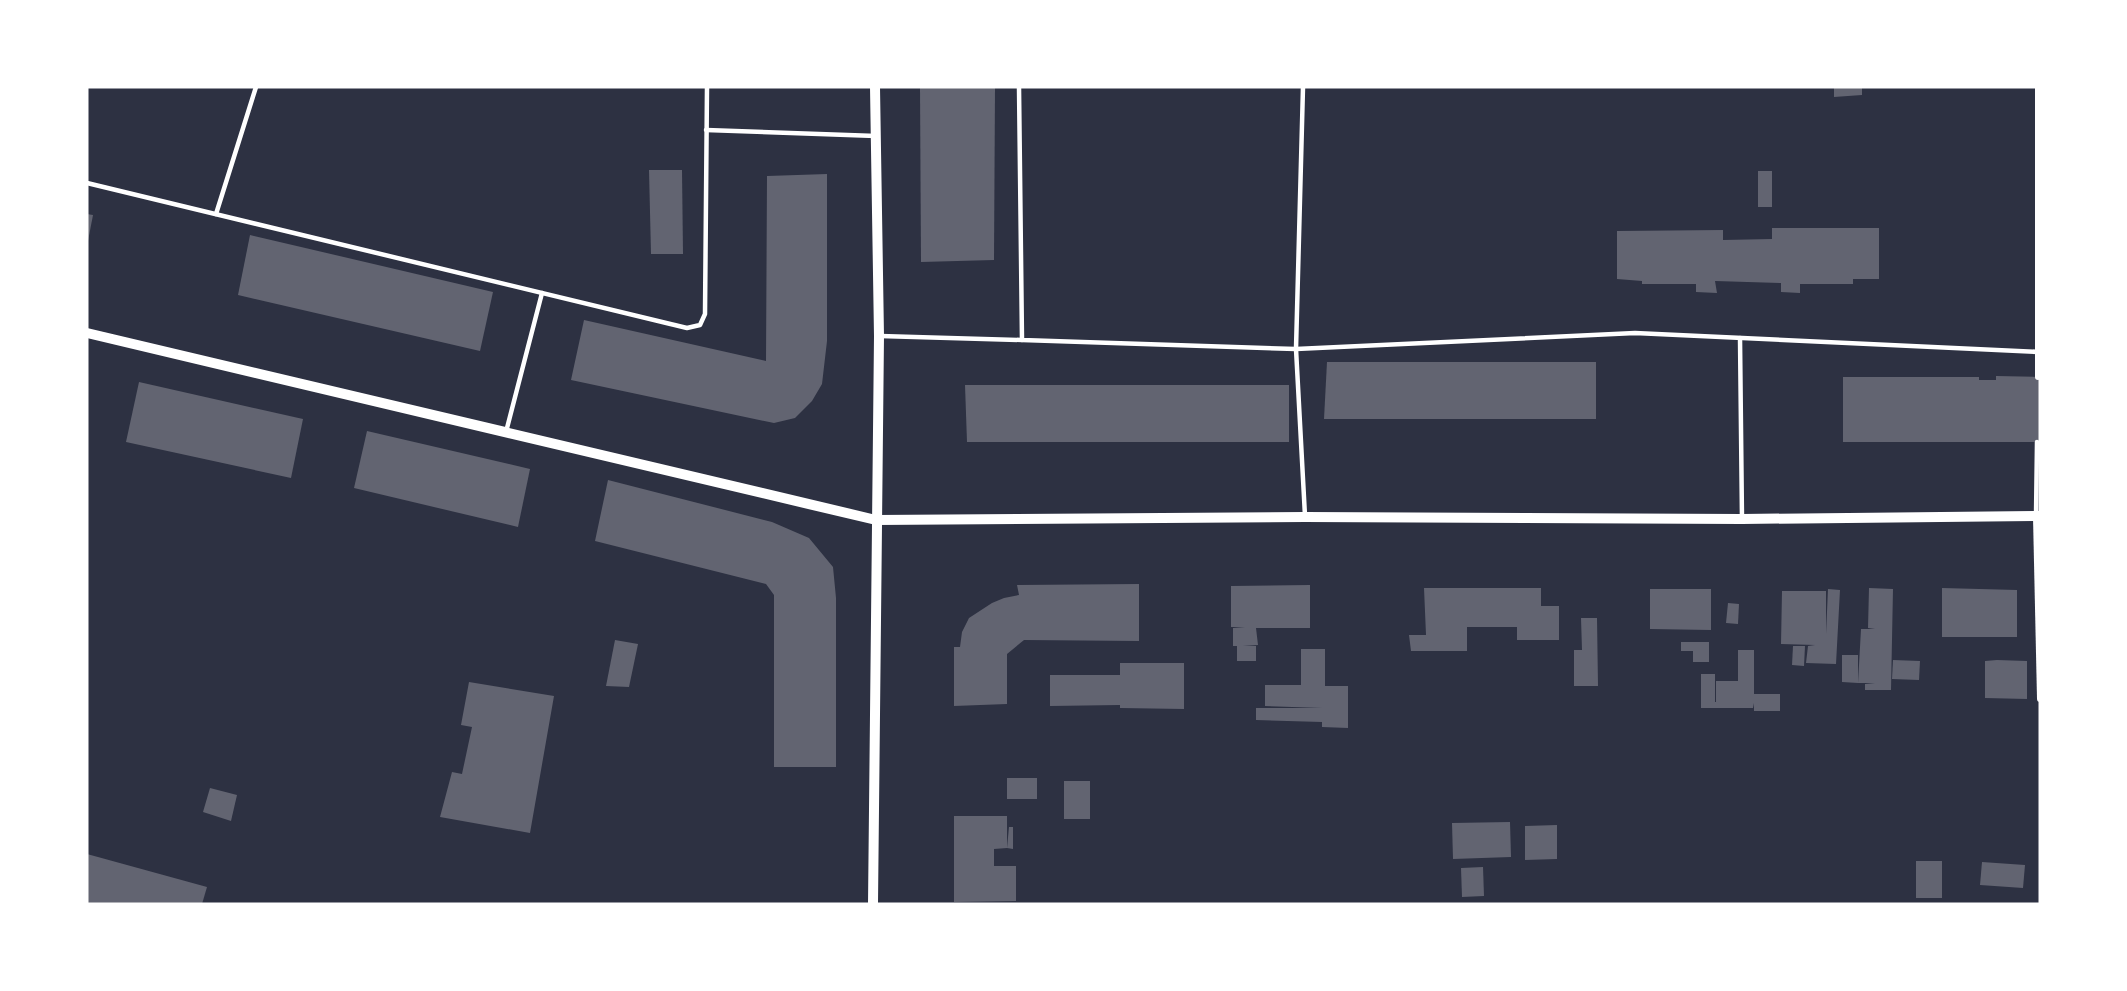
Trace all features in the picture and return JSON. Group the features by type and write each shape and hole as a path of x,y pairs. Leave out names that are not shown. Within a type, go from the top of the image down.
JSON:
{"street":[{"path":"873,904 879,336 875,87"},
{"path":"2038,87 2038,376"},
{"path":"87,333 876,520 1305,516 1742,519 2038,516 2040,699"}],"lane":[{"path":"216,214 256,87"},
{"path":"87,183 687,328 700,325 705,314 707,87"},
{"path":"1019,87 1022,340"},
{"path":"1303,87 1296,349 1305,516"},
{"path":"706,130 876,136"},
{"path":"506,432 542,293"},
{"path":"879,336 1296,349 1635,333 2039,352"},
{"path":"1740,338 1742,519"},
{"path":"2037,442 2038,516"}],"building":[{"path":"920,87 995,87 994,260 921,262"},
{"path":"1834,87 1862,87 1862,95 1834,97"},
{"path":"649,170 682,170 683,254 651,254"},
{"path":"1758,171 1772,171 1772,207 1758,207"},
{"path":"827,174 827,341 822,384 812,401 795,418 774,423 571,380 584,320 766,361 767,176"},
{"path":"87,214 93,215 88,241 87,241"},
{"path":"1772,228 1879,228 1879,279 1853,279 1853,284 1800,284 1800,293 1781,292 1781,283 1715,281 1717,293 1696,292 1696,284 1642,284 1642,281 1617,279 1617,231 1723,230 1723,240 1772,239"},
{"path":"250,235 493,292 480,351 238,295"},
{"path":"1327,362 1596,362 1596,419 1324,419"},
{"path":"1996,376 2040,377 2040,442 1843,442 1843,377 1979,377 1979,380 1996,380"},
{"path":"139,382 303,419 291,478 126,442"},
{"path":"965,385 1289,385 1289,442 967,442"},
{"path":"367,431 530,469 518,527 354,488"},
{"path":"608,480 772,522 809,538 833,567 836,598 836,767 774,767 774,595 766,584 595,541"},
{"path":"1139,584 1139,641 1024,640 1007,654 1007,704 954,706 954,647 960,647 962,632 969,618 992,603 1019,595 1017,585"},
{"path":"1310,585 1310,628 1256,628 1258,645 1243,646 1256,646 1256,661 1237,661 1237,646 1233,646 1233,628 1245,627 1231,627 1231,586"},
{"path":"1424,588 1541,588 1541,606 1559,606 1559,640 1517,640 1517,627 1467,627 1467,651 1411,651 1409,635 1426,635"},
{"path":"1869,588 1893,589 1891,690 1865,690 1865,684 1875,683 1858,683 1861,629 1875,629 1868,628"},
{"path":"1942,588 2017,590 2017,637 1942,637"},
{"path":"1650,589 1711,589 1711,630 1650,629"},
{"path":"1828,589 1840,590 1836,664 1806,663 1808,646 1815,645 1781,644 1782,591 1826,591 1826,634"},
{"path":"1728,603 1739,604 1738,624 1726,623"},
{"path":"1581,618 1597,618 1598,686 1574,686 1574,650 1582,650"},
{"path":"615,640 638,644 629,687 606,686"},
{"path":"1681,642 1709,642 1709,662 1693,662 1693,651 1681,651"},
{"path":"1793,646 1805,646 1804,666 1792,665"},
{"path":"1301,649 1325,649 1325,686 1348,686 1348,728 1322,727 1322,722 1256,720 1256,708 1322,708 1265,706 1265,685 1301,685"},
{"path":"1738,650 1754,650 1754,694 1780,694 1780,711 1754,711 1754,703 1753,708 1701,708 1701,674 1715,674 1716,702 1716,681 1738,681"},
{"path":"1842,655 1858,655 1858,683 1842,682"},
{"path":"1893,660 1920,661 1919,680 1892,679"},
{"path":"1985,661 2027,661 2027,699 1985,698"},
{"path":"1120,663 1184,663 1184,709 1120,708 1120,705 1050,706 1050,675 1120,675"},
{"path":"469,682 554,696 530,833 440,817 452,772 462,774 472,727 461,725"},
{"path":"1007,778 1037,778 1037,799 1007,799"},
{"path":"1064,781 1090,781 1090,819 1064,819"},
{"path":"210,788 237,795 231,821 203,812"},
{"path":"954,816 1007,816 1007,848 994,849 994,866 1016,866 1016,901 954,902"},
{"path":"1510,822 1511,857 1453,859 1452,823"},
{"path":"1557,825 1557,859 1525,860 1525,826"},
{"path":"1009,827 1013,827 1013,849 1007,848"},
{"path":"87,854 207,887 202,904 87,904"},
{"path":"1916,861 1942,861 1942,898 1916,898"},
{"path":"1982,862 2025,865 2023,888 1980,885"},
{"path":"1483,867 1484,896 1462,897 1461,868"}]}
